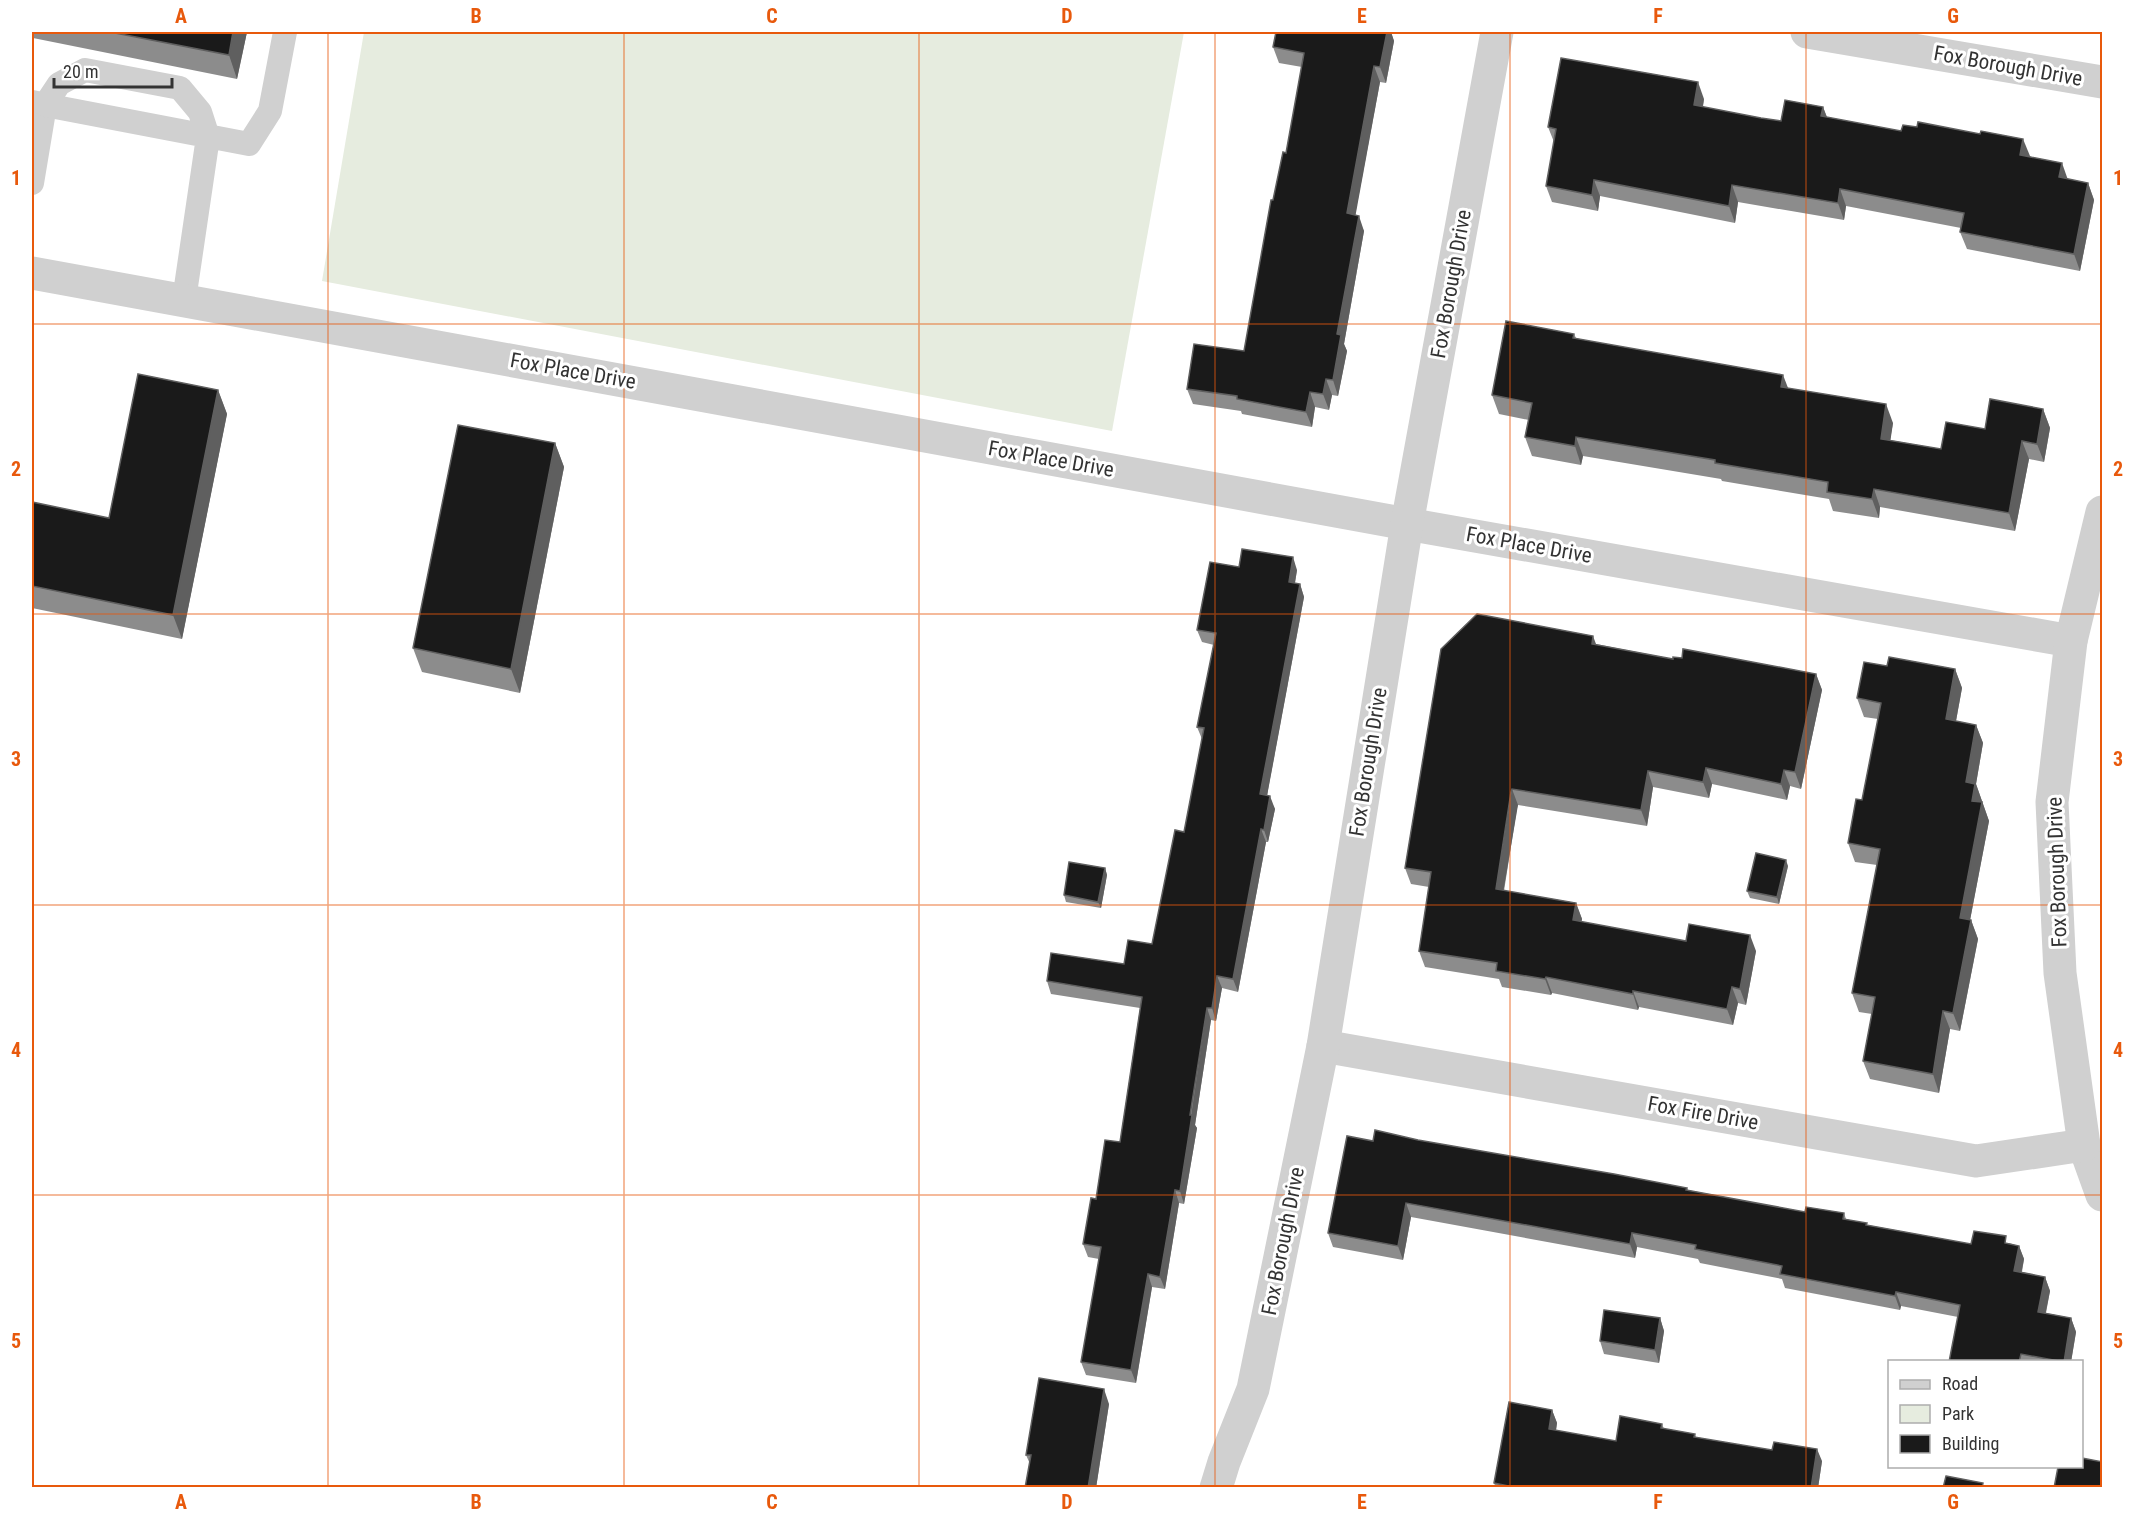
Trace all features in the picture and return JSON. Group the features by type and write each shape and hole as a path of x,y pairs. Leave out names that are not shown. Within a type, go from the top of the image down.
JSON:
{"street":[{"name":"Fox Borough Drive","path":"1216,1488 1253,1389 1323,1046 1407,524 1497,32"},
{"name":"Fox Borough Drive","path":"1807,32 1864,36 2103,82"},
{"name":"Fox Place Drive","path":"32,273 1407,524 2072,642"},
{"name":"Fox Borough Drive","path":"2103,512 2072,642 2052,802 2060,973 2084,1145 2103,1195"},
{"name":"Fox Fire Drive","path":"1323,1046 1976,1161 2084,1145"}],"lane":[{"path":"38,103 249,144 270,111 285,32"},
{"path":"32,183 38,103 59,84 85,70 180,88 200,112 208,137 184,300"}],"green space":[{"path":"364,32 1184,32 1112,431 322,281"}],"building":[{"path":"110,32 233,32 229,55"},
{"path":"1276,32 1387,32 1380,67 1374,66 1347,213 1359,216 1337,334 1341,335 1333,380 1326,379 1323,394 1310,392 1306,412 1237,399 1237,396 1187,389 1194,344 1244,351 1271,200 1273,200 1283,152 1286,153 1304,53 1273,47"},
{"path":"1561,58 1698,82 1694,105 1761,118 1781,121 1785,100 1823,107 1821,116 1901,131 1903,125 1917,127 1918,122 1980,134 1981,131 2023,139 2020,155 2062,163 2059,177 2088,183 2074,254 1960,232 1964,213 1840,189 1838,203 1732,185 1729,206 1594,180 1592,195 1546,186 1556,129 1548,127"},
{"path":"1506,321 1574,334 1573,338 1783,375 1781,387 1886,404 1881,439 1941,449 1946,422 1985,429 1990,399 2043,409 2037,444 2022,441 2009,513 1874,489 1872,499 1827,492 1828,482 1576,437 1575,446 1525,437 1532,403 1492,395"},
{"path":"138,374 218,390 173,615 32,586 32,502 109,518"},
{"path":"458,425 555,443 511,669 413,648"},
{"path":"1242,549 1293,557 1289,582 1300,584 1260,794 1270,796 1264,830 1261,829 1233,979 1217,976 1212,1008 1207,1008 1180,1191 1175,1190 1160,1277 1148,1274 1131,1370 1081,1362 1101,1247 1083,1244 1091,1198 1096,1199 1105,1140 1120,1142 1142,997 1047,981 1051,953 1124,964 1128,940 1152,944 1175,830 1184,832 1204,728 1197,727 1216,633 1197,630 1210,562 1239,567"},
{"path":"1477,614 1593,636 1592,644 1673,659 1673,657 1682,658 1683,649 1816,674 1795,772 1784,770 1781,784 1706,768 1703,782 1648,771 1641,810 1512,789 1511,792 1496,889 1576,903 1573,920 1686,941 1689,924 1750,935 1740,989 1732,987 1727,1009 1633,991 1633,994 1546,977 1545,979 1496,971 1497,963 1419,951 1431,872 1405,868 1441,649"},
{"path":"1889,657 1955,669 1946,719 1976,725 1966,782 1975,784 1972,801 1982,802 1960,918 1971,920 1953,1013 1943,1011 1933,1074 1863,1061 1875,997 1852,993 1880,849 1848,843 1856,799 1862,800 1881,703 1857,698 1864,662 1887,666"},
{"path":"1756,853 1786,860 1777,897 1747,891"},
{"path":"1069,862 1105,868 1098,902 1064,895"},
{"path":"1375,1130 1805,1212 1806,1207 1844,1213 1843,1219 1867,1223 1866,1225 1971,1244 1974,1231 2006,1236 2005,1243 2019,1246 2014,1271 2045,1277 2038,1312 2071,1318 2064,1360 2021,1354 2020,1360 1949,1360 1960,1305 1896,1292 1895,1296 1780,1274 1782,1266 1695,1249 1696,1245 1632,1233 1630,1244 1406,1203 1398,1246 1328,1233 1347,1136 1373,1141"},
{"path":"1604,1310 1660,1318 1655,1350 1600,1341"},
{"path":"1039,1378 1104,1389 1088,1488 1025,1488 1031,1455 1026,1455"},
{"path":"1509,1402 1552,1410 1549,1429 1616,1441 1620,1416 1662,1424 1661,1428 1695,1434 1694,1437 1772,1450 1774,1442 1817,1449 1811,1488 1518,1488 1494,1483"},
{"path":"2083,1458 2103,1462 2103,1488 2054,1488 2058,1468 2083,1468"},
{"path":"1946,1476 1983,1483 1982,1488 1943,1488"}]}
